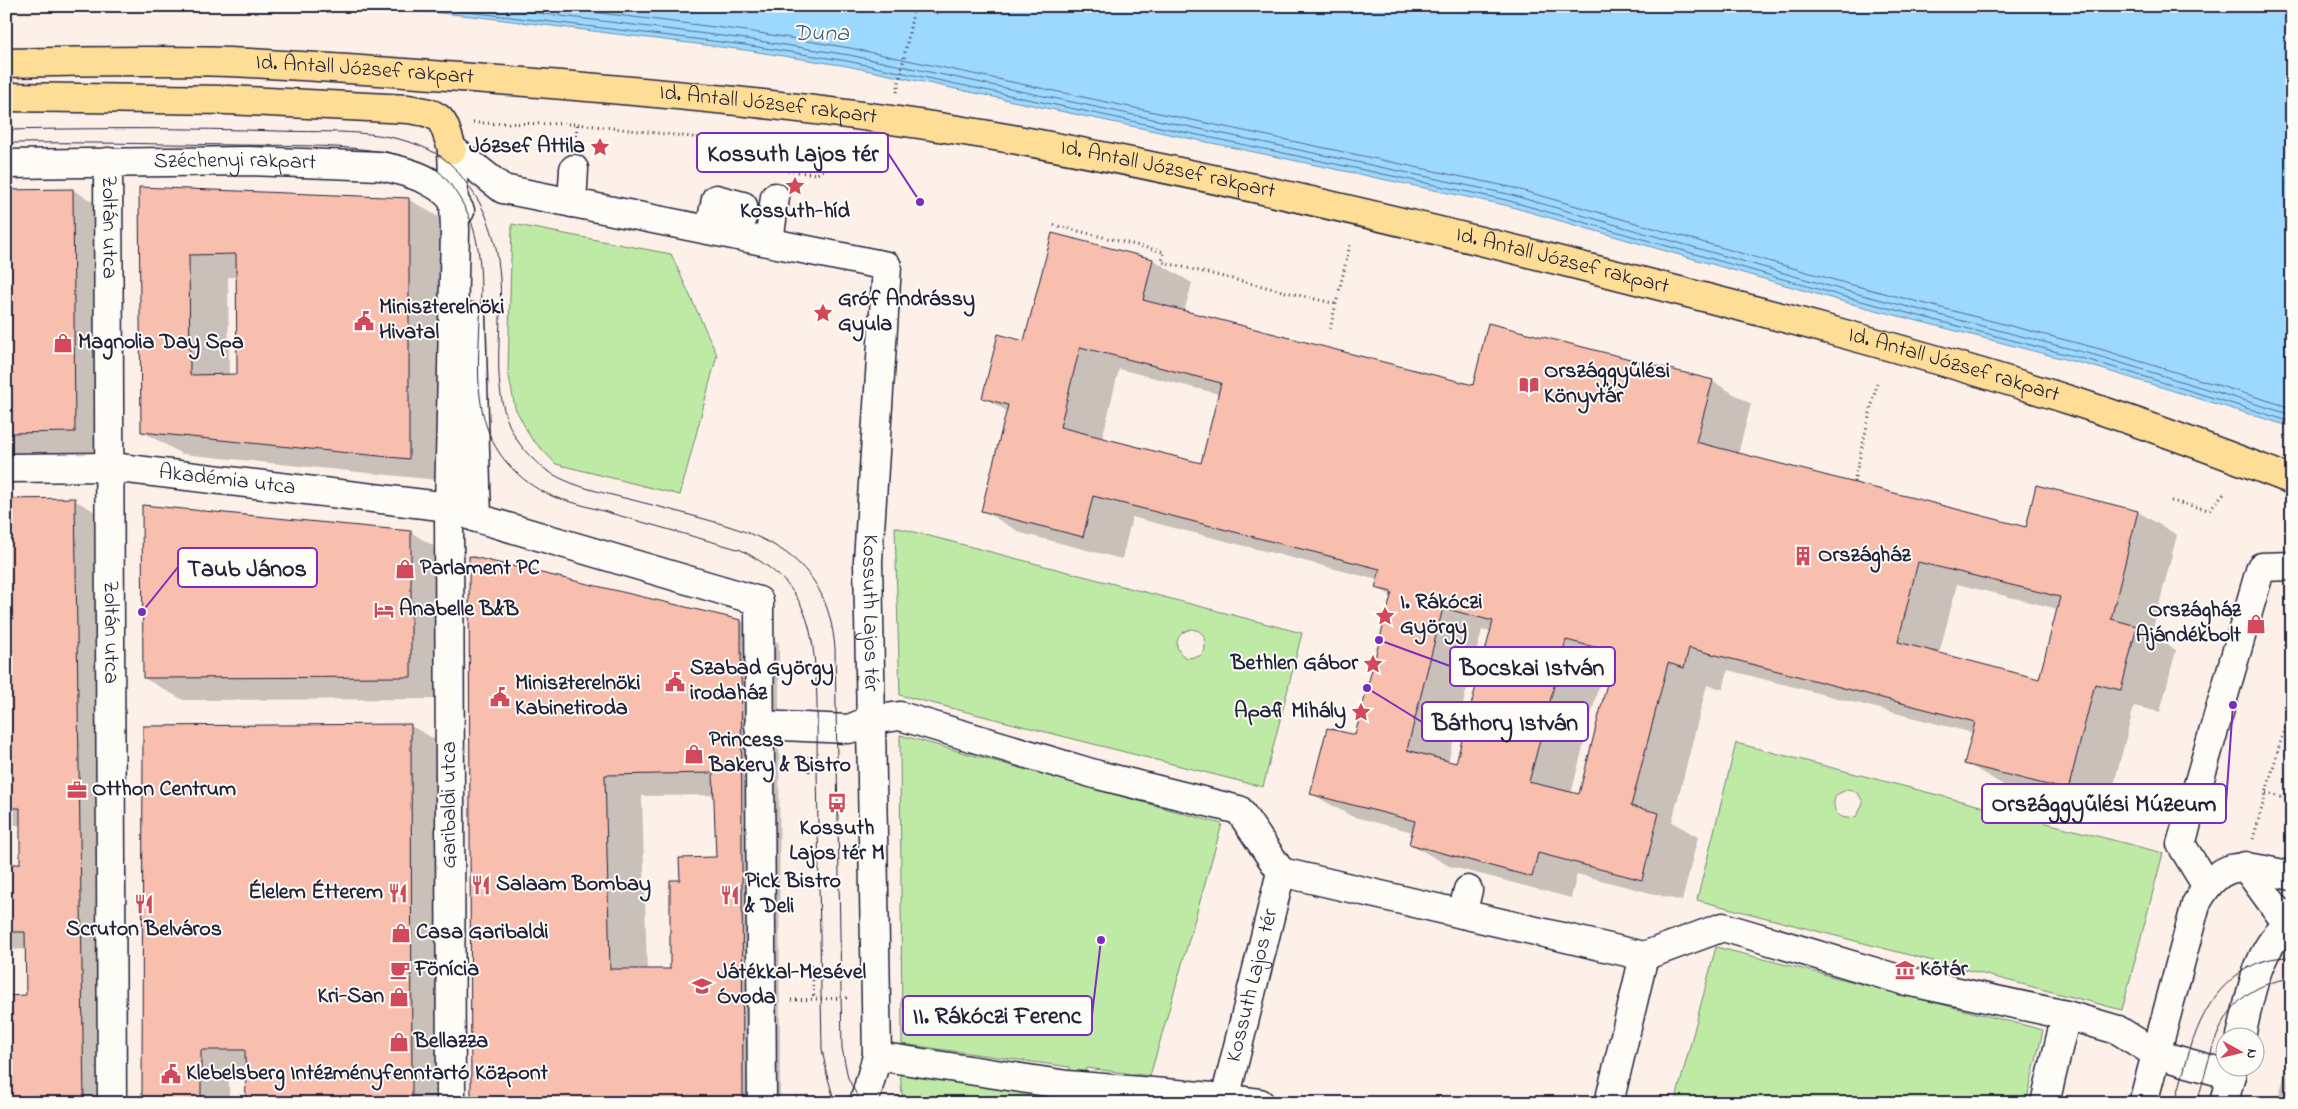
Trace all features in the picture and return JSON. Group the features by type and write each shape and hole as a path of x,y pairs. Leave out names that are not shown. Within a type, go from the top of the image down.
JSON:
{"main road":[{"name":"Id. Antall József rakpart","path":"6,63 82,61 224,62 539,83 681,94 851,114 1008,138 1170,170 1292,197 1750,308 1883,344 2081,404 2193,442 2292,480"},
{"path":"6,97 228,100 395,108 431,112 444,122 452,149"}],"street":[{"name":"Kossuth Lajos tér","path":"452,149 503,190"},
{"path":"452,149 455,200 449,508 476,518 759,601 762,1103"},
{"name":"Zoltán utca","path":"108,162 112,1103"},
{"name":"Széchenyi rakpart","path":"6,164 249,162 381,166 402,170 441,188 455,200"},
{"path":"572,203 574,169"},
{"name":"Kossuth Lajos tér","path":"455,200 503,190 887,266 868,561 877,1056 864,1103"},
{"path":"769,242 776,197"},
{"path":"455,200 468,228 476,518"},
{"name":"Akadémia utca","path":"6,468 110,467 449,508"},
{"name":"Garibaldi utca","path":"449,508 451,1103"},
{"path":"2206,885 2181,844 2261,567 2292,566"},
{"name":"Kossuth Lajos tér","path":"759,725 849,729 871,720 900,716 1098,775 1162,784 1239,810 1281,872 1224,1100"},
{"path":"2243,1026 2260,961 2291,924 2245,866"},
{"path":"2143,1103 2196,904 2206,885 2220,873 2245,866 2292,876"},
{"path":"1281,872 1465,902 1644,956 1723,927 1840,958 1902,980 2066,1015 2118,1030 2156,1054 2216,1067"},
{"path":"1609,1103 1644,956"},
{"path":"2045,1103 2066,1015"},
{"path":"877,1056 1076,1086 1260,1103"},
{"path":"2224,1103 2231,1076"}],"path":[{"path":"907,6 942,14"},
{"path":"897,92 914,8"},
{"path":"444,122 577,124 878,158"},
{"path":"715,140 738,164 763,168"},
{"path":"789,171 817,174 852,155"},
{"path":"1054,225 1164,252 1162,262 1336,304"},
{"path":"1330,329 1350,246"},
{"path":"1854,482 1877,383"},
{"path":"2171,501 2209,510 2224,493"},
{"path":"2262,807 2286,722"},
{"path":"2266,793 2292,800"},
{"path":"812,964 814,999"},
{"path":"760,1001 875,998"}],"green space":[{"path":"512,224 671,254 717,355 680,495 556,464 531,438 515,408 508,371"},
{"path":"895,527 1302,633 1263,787 900,695","holes":["1192,629 1199,631 1204,636 1205,650 1200,656 1187,658 1182,655 1177,646 1179,637"]},
{"path":"900,735 1222,824 1150,1076 1086,1068 1084,1077 1070,1076 1070,1067 902,1044"},
{"path":"1736,743 2163,853 2122,1010 1697,900","holes":["1848,789 1859,795 1863,803 1857,816 1851,818 1841,817 1835,811 1834,806 1836,795"]},
{"path":"1716,947 2043,1030 2026,1103 1675,1103"},
{"path":"900,1073 1157,1103 903,1103"}],"water":[{"name":"Duna","path":"365,6 2292,6 2292,427 2095,367 1841,301 1505,205 847,66 745,50 472,16"}],"building":[{"name":"Miniszterelnöki Hivatal","path":"139,187 409,198 409,459 141,432","holes":["236,254 237,374 190,375 189,255"]},
{"path":"73,189 75,432 6,433 6,311 11,311 10,258 6,258 6,190"},
{"name":"Országház","path":"1052,233 1153,259 1143,300 1473,385 1488,323 1713,380 1696,442 2026,527 2036,485 2138,511 2111,619 2137,626 2121,690 2095,684 2068,790 1964,764 1975,722 1689,648 1684,668 1668,663 1631,806 1659,813 1642,880 1538,853 1532,877 1409,844 1415,821 1310,794 1327,728 1355,735 1392,592 1375,588 1380,569 1093,496 1083,537 981,511 1008,405 982,398 998,334 1024,341","holes":["1080,347 1221,383 1201,463 1060,427","1918,562 2060,597 2039,679 1898,642","1443,608 1493,621 1456,763 1407,750","1566,640 1615,652 1579,794 1529,782"]},
{"path":"75,498 84,1103 6,1103 6,996 26,995 25,932 6,932 6,864 20,864 20,808 6,808 6,499"},
{"path":"142,505 411,531 411,677 143,678"},
{"path":"469,556 741,620 743,1103 471,1103","holes":["713,773 716,857 679,858 680,880 670,880 670,969 610,969 605,775"]},
{"path":"411,724 412,1103 246,1103 245,1050 201,1050 201,1103 142,1103 143,726"}],"tram line":[{"path":"6,130 176,129 360,133 400,139 419,145 442,157 455,169 482,207 495,242 500,279 499,375 501,398 507,420 518,441 534,460 561,478 581,486 724,525 772,544 792,557 808,573 821,593 830,618 835,648 842,1048 848,1078 861,1103"},
{"path":"6,143 337,147 392,154 415,160 434,168 452,186 460,199 474,232 480,268 479,379 483,414 495,446 519,475 552,496 741,550 779,575 793,592 804,612 813,646 817,711 822,1049 835,1103"},
{"path":"2175,1103 2190,1048 2204,1014 2214,998 2226,984 2253,965 2265,960 2292,957"},
{"path":"2197,1103 2215,1040 2234,1006 2249,993 2268,984 2292,978"}],"place":[{"name":"József Attila","path":"600,147"},
{"name":"Kossuth-híd","path":"795,186"},
{"name":"Kossuth Lajos tér","path":"920,202"},
{"name":"Gróf Andrássy Gyula","path":"823,313"},
{"name":"Miniszterelnöki Hivatal","path":"364,321"},
{"name":"Magnolia Day Spa","path":"63,343"},
{"name":"Országgyűlési Könyvtár","path":"1529,385"},
{"name":"Országház","path":"1803,556"},
{"name":"Parlament PC","path":"405,569"},
{"name":"Anabelle B&B","path":"384,610"},
{"name":"Taub János","path":"142,612"},
{"name":"I. Rákóczi György","path":"1385,616"},
{"name":"Országház Ajándékbolt","path":"2256,624"},
{"name":"Bocskai István","path":"1379,640"},
{"name":"Bethlen Gábor","path":"1373,664"},
{"name":"Szabad György irodaház","path":"675,682"},
{"name":"Báthory István","path":"1367,688"},
{"name":"Miniszterelnöki Kabinetiroda","path":"500,697"},
{"name":"Országgyűlési Múzeum","path":"2233,705"},
{"name":"Apafi Mihály","path":"1361,712"},
{"name":"Princess Bakery & Bistro","path":"694,754"},
{"name":"Otthon Centrum","path":"77,790"},
{"name":"Kossuth Lajos tér M","path":"837,803"},
{"name":"Salaam Bombay","path":"481,885"},
{"name":"Élelem Étterem","path":"398,893"},
{"name":"Pick Bistro & Deli","path":"730,895"},
{"name":"Scruton Belváros","path":"144,904"},
{"name":"Casa Garibaldi","path":"401,933"},
{"name":"II. Rákóczi Ferenc","path":"1101,940"},
{"name":"Fönícia","path":"400,970"},
{"name":"Kőtár","path":"1905,970"},
{"name":"Játékkal-Mesével Óvoda","path":"702,986"},
{"name":"Kri-San","path":"399,997"},
{"name":"Bellazza","path":"399,1042"},
{"name":"Klebelsberg Intézményfenntartó Központ","path":"171,1074"}]}
